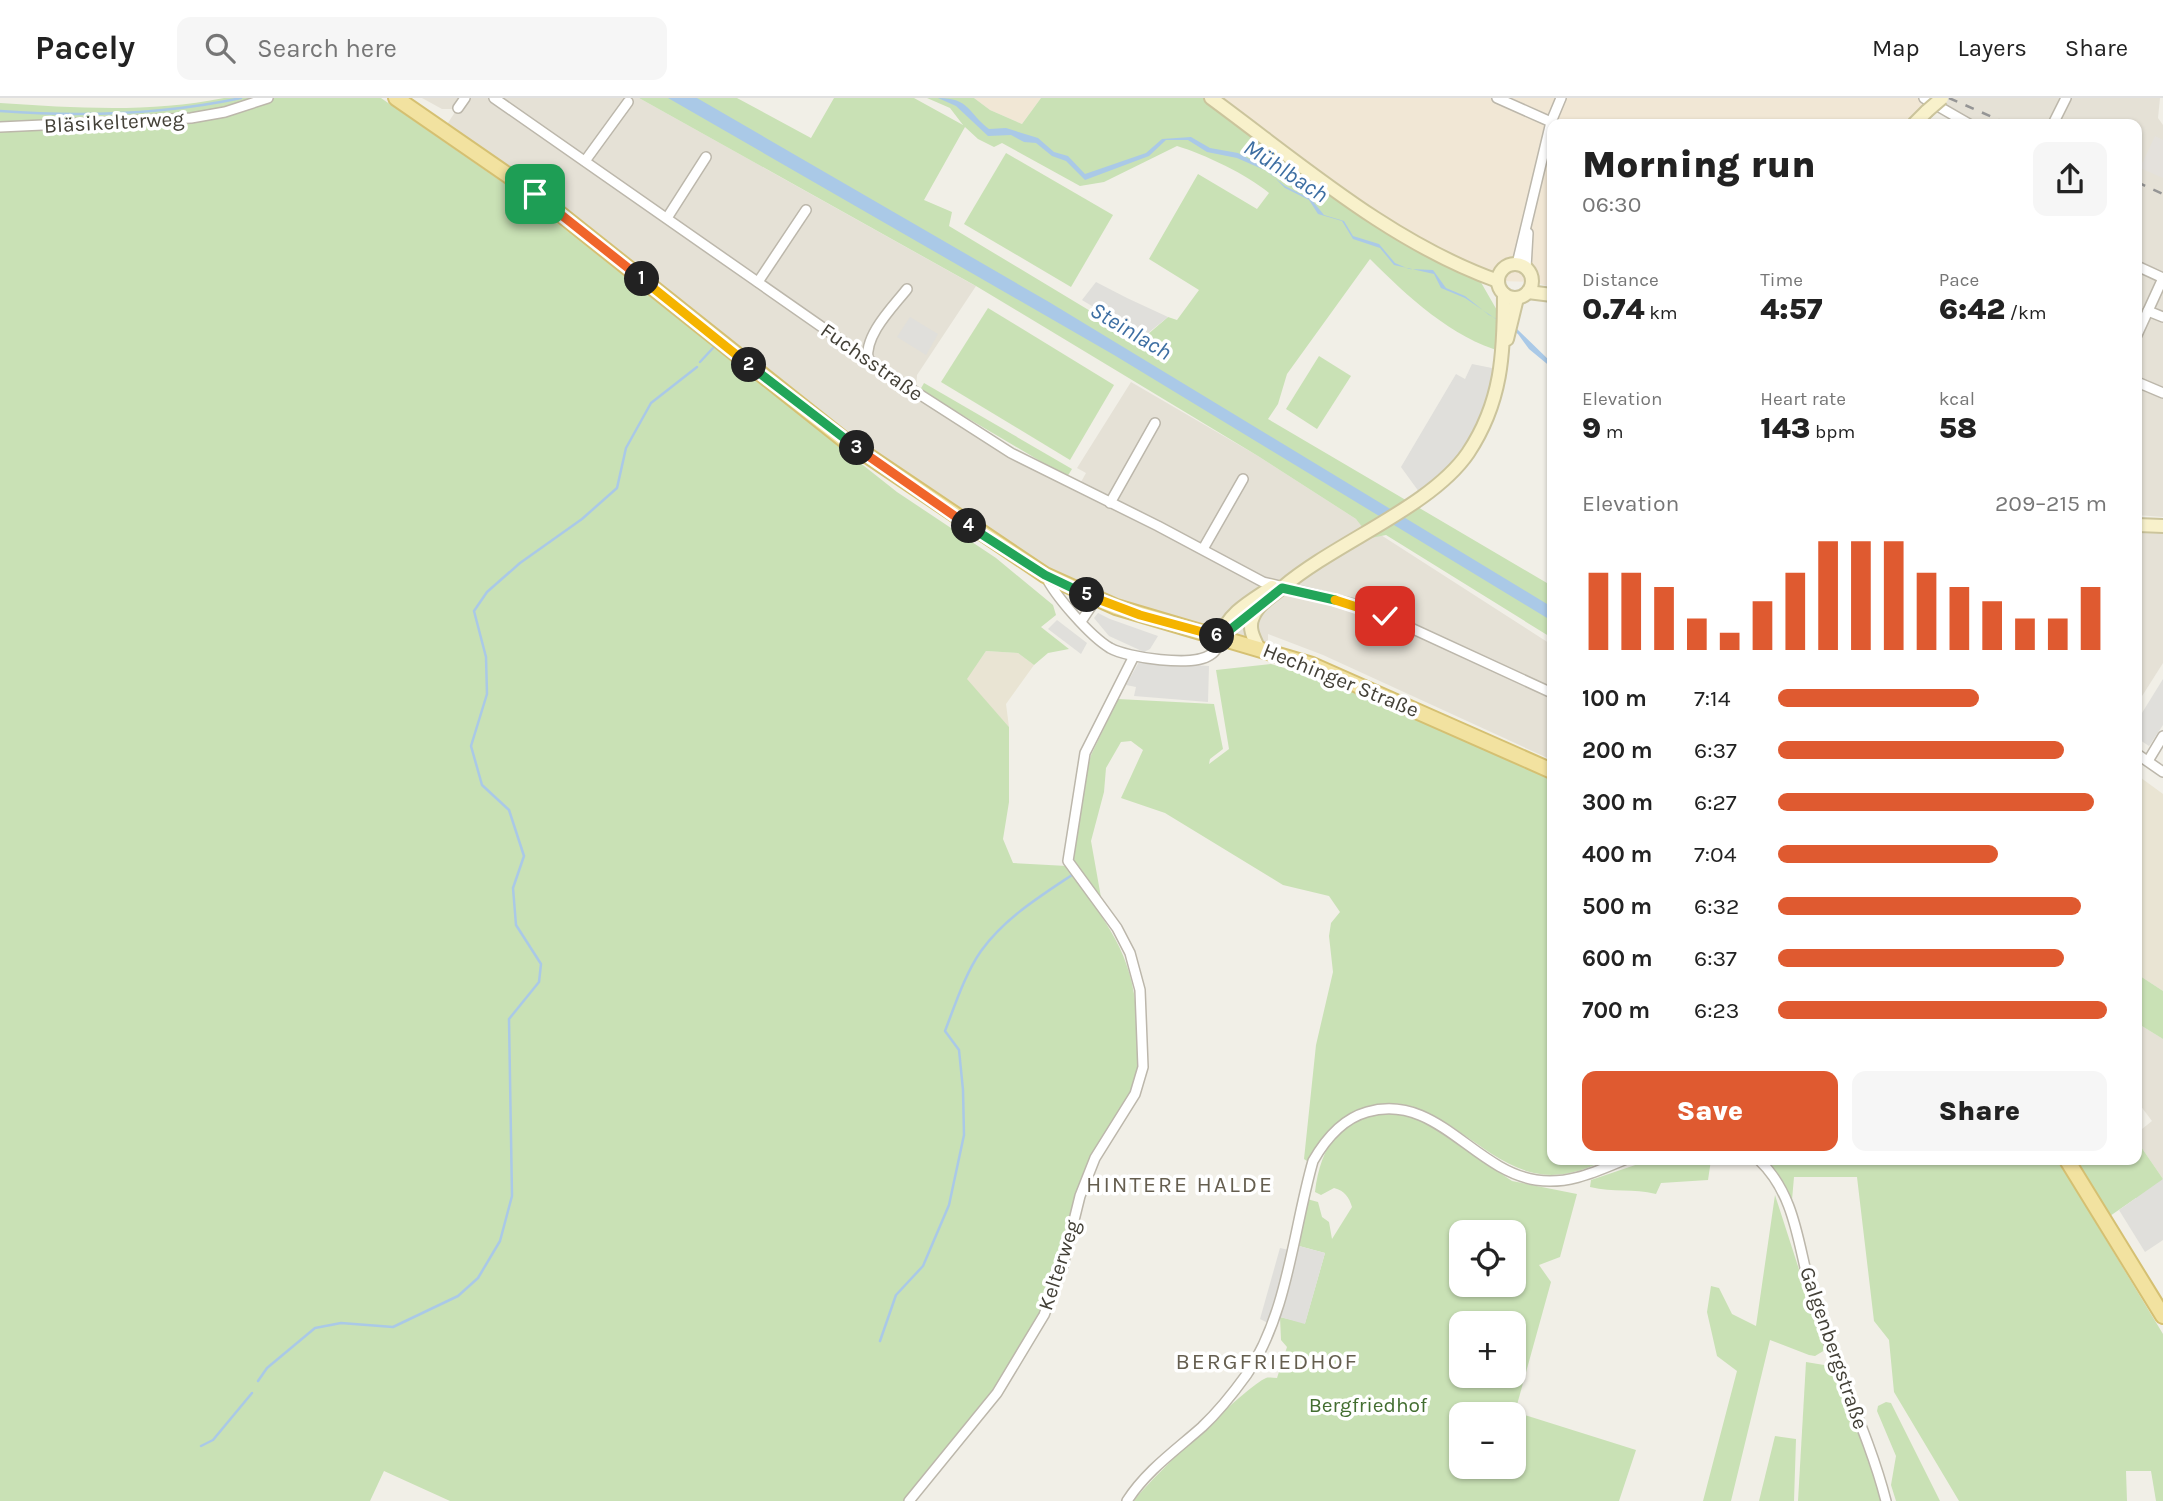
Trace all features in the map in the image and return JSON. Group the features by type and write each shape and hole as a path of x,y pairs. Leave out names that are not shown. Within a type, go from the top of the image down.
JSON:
{"main road":[{"name":"Hechinger Straße","path":"396,98 535,194 843,439 1045,575 1096,599 1258,647 1347,679 1547,769"},
{"path":"2070,1165 2163,1316"}],"street":[{"name":"Bläsikelterweg","path":"0,127 191,118 225,113 268,98"},
{"path":"458,108 465,98"},
{"name":"Fuchsstraße","path":"495,98 868,360 1011,453 1278,587 1354,604 1547,691"},
{"path":"1211,98 1397,232 1435,254 1498,281 1508,317 1494,399 1467,454 1444,479 1413,501 1237,612 1223,629 1221,637"},
{"path":"1497,98 1547,120"},
{"path":"1552,119 1561,98"},
{"path":"1926,104 1942,98"},
{"path":"2056,119 2066,98"},
{"path":"585,161 628,103"},
{"path":"1926,104 1958,119"},
{"path":"1530,290 1521,266 1547,140"},
{"path":"667,218 706,157"},
{"path":"758,282 806,209"},
{"path":"1498,281 1505,267 1521,266"},
{"path":"2142,268 2163,278 2142,324"},
{"path":"1504,295 1547,288"},
{"path":"868,360 868,349 876,333 907,289"},
{"path":"1530,290 1547,294"},
{"path":"1508,317 1530,290"},
{"path":"2148,311 2163,317"},
{"path":"2142,384 2163,393"},
{"path":"1110,503 1156,423"},
{"path":"1203,549 1243,479"},
{"path":"2142,525 2163,526"},
{"name":"Hechinger Straße","path":"1045,575 1053,590 1111,648 1134,656 1166,659 1208,657 1217,649 1221,637"},
{"path":"1221,637 1278,587"},
{"path":"1082,620 1096,599"},
{"path":"1258,607 1251,619 1251,633 1258,647"},
{"name":"Kelterweg","path":"909,1501 997,1393 1044,1315 1062,1269 1080,1196 1095,1158 1135,1094 1143,1067 1140,990 1130,953 1117,928 1068,861 1085,753 1134,656"},
{"path":"2148,761 2163,736"},
{"path":"2142,757 2163,772"},
{"path":"1127,1501 1149,1473 1205,1424 1259,1354 1277,1308 1313,1161 1336,1130 1364,1112 1404,1108 1436,1122 1502,1168 1534,1180 1558,1182 1582,1177 1612,1165"},
{"name":"Galgenbergstraße","path":"1764,1165 1777,1180 1788,1203 1813,1297 1857,1413 1886,1501"}],"shaded area":[{"path":"422,98 639,98 976,286 917,375 916,392 1076,491 1086,473 1077,468 1131,382 1258,456 1547,642 1547,758 1323,655 1268,634 1268,650 1116,607 958,518 444,129 457,109 442,109"},
{"path":"974,98 1041,98 1022,124 990,110"},
{"path":"1211,98 1924,98 1937,104 1916,119 1547,119 1547,286 1532,282 1498,281 1435,254"},
{"path":"1924,98 2160,98 2158,118 2163,125 2163,517 2142,515 2142,119 1960,119"},
{"path":"2155,136 2163,140 2163,178 2142,169"},
{"path":"1096,282 1168,317 1143,337 1082,300"},
{"path":"910,317 938,334 926,355 897,337"},
{"path":"1472,364 1502,370 1478,436 1422,496 1401,467 1456,374 1465,379"},
{"path":"2142,533 2163,534 2163,663 2142,696"},
{"path":"1098,613 1158,636 1150,649 1144,652 1109,636 1094,618"},
{"path":"1057,620 1087,643 1081,654 1048,629"},
{"path":"986,651 1018,653 1034,665 1006,704 1009,727 966,679"},
{"path":"1139,662 1209,666 1208,702 1134,696 1136,687 1126,685"},
{"path":"2163,679 2163,725 2149,746 2142,741 2142,713"},
{"path":"2142,779 2163,794 2163,991 2142,977"},
{"path":"2142,1026 2163,1039 2163,1179 2142,1148 2142,1129 2152,1121 2142,1108"},
{"path":"2163,1179 2163,1240 2145,1252 2119,1210"},
{"path":"1299,1246 1325,1253 1305,1324 1280,1317"},
{"path":"1280,1248 1289,1250 1268,1323 1260,1319"}],"green space":[{"path":"224,98 381,98 528,200 897,492 996,558 1053,605 1056,615 1041,627 1069,649 1048,653 1034,665 1018,653 986,651 967,679 1009,727 1009,802 1003,839 1013,863 1067,866 1118,945 1132,984 1136,1008 1139,1051 1137,1073 1134,1087 1126,1102 1094,1153 1056,1276 1027,1339 995,1387 904,1501 450,1501 384,1471 370,1501 0,1501 0,103 84,108 140,107"},
{"path":"639,98 737,98 811,138 834,98 914,98 963,125 950,108 927,98 974,98 990,110 1022,124 1041,98 1211,98 1362,209 1475,272 1502,319 1503,352 1484,346 1448,326 1415,301 1370,259 1287,374 1278,404 1268,419 1547,583 1547,635 1386,535 1371,538 1356,519 1258,456 976,286","holes":["965,127 978,139 994,147 1002,143 1080,186 1104,182 1177,146 1225,166 1269,193 1257,209 1198,174 1149,259 1199,290 1177,320 1168,317 1140,341 949,226 952,212 924,200"]},
{"path":"1006,153 1113,215 1071,287 964,224"},
{"path":"988,308 1114,385 1070,460 941,382"},
{"path":"1319,356 1351,376 1317,429 1286,409"},
{"path":"924,383 1072,469 1067,477 920,390"},
{"path":"1271,664 1343,686 1547,778 1547,1165 1594,1165 1563,1174 1534,1173 1491,1153 1429,1113 1407,1105 1385,1104 1360,1110 1343,1119 1323,1137 1307,1161 1304,1159 1316,1045 1333,972 1329,936 1331,923 1340,912 1329,896 1283,885 1165,813 1121,798 1143,750 1131,741 1121,742 1106,768 1104,792 1091,841 1102,903 1072,858 1081,791 1091,755 1118,699 1214,704 1223,749 1210,759 1209,764 1229,749 1216,670"},
{"path":"2142,977 2163,991 2163,1039 2142,1026"},
{"name":"Bergfriedhof","path":"1389,1112 1417,1117 1512,1181 1577,1194 1560,1257 1539,1265 1551,1282 1526,1372 1526,1311 1449,1311 1449,1388 1522,1388 1518,1402 1449,1402 1449,1479 1526,1479 1526,1415 1636,1450 1619,1501 1134,1501 1220,1415 1266,1378 1277,1378 1287,1347 1281,1340 1280,1317 1305,1323 1325,1253 1299,1246 1307,1199 1318,1202 1322,1217 1329,1222 1332,1239 1352,1207 1346,1195 1338,1189 1334,1188 1321,1195 1315,1192 1318,1175 1328,1147 1346,1128 1358,1121"},
{"path":"2142,1148 2163,1179 2150,1217 2136,1198 2097,1225 2163,1334 2163,1501 2156,1501 2151,1471 2126,1471 2127,1501 1959,1501 1894,1392 1889,1340 1874,1321 1857,1177 1794,1177 1792,1200 1779,1176 1769,1165 2142,1165"},
{"path":"1635,1165 1710,1165 1708,1180 1661,1183 1656,1194 1590,1187 1591,1180"},
{"path":"1775,1195 1825,1350 1815,1356 1809,1355 1770,1340 1731,1501 1703,1501 1737,1371 1717,1356 1707,1312 1711,1286 1719,1288 1732,1314 1756,1326"},
{"path":"1806,1362 1830,1366 1853,1414 1882,1501 1798,1501"},
{"path":"1891,1403 1940,1501 1896,1501 1891,1485 1896,1456 1877,1411 1878,1406"},
{"path":"1775,1436 1796,1439 1794,1501 1759,1501"}],"water":[{"path":"668,98 697,98 1049,302 1547,604 1547,618 1114,355"},
{"path":"938,98 963,104 989,129 1006,128 1038,138 1054,152 1068,156 1085,174 1146,153 1162,139 1191,137 1210,148 1238,153 1266,171 1237,158 1207,152 1188,140 1166,140 1149,156 1085,180 1066,161 1052,156 1036,143 1024,142 1011,135 988,136 956,106"},
{"path":"1275,178 1311,199 1324,215 1344,221 1353,236 1379,244 1395,263 1406,268 1394,265 1380,248 1353,239 1342,221 1318,214 1309,200 1285,188"},
{"path":"1412,269 1433,270 1446,288 1465,296 1483,310 1465,298 1441,288 1434,274"},
{"path":"1493,317 1517,329 1547,358 1547,364 1529,349 1518,334"}],"waterway":[{"path":"0,111 121,113 181,108 241,98"},
{"path":"700,362 713,348"},
{"path":"258,1381 267,1368 315,1328 341,1323 393,1327 458,1296 478,1278 500,1241 512,1196 509,1019 539,982 541,964 516,925 513,888 524,856 509,810 482,785 471,746 487,694 486,657 474,611 487,592 520,563 582,519 617,488 626,448 651,403 697,367"},
{"path":"880,1341 896,1295 923,1266 949,1205 964,1135 963,1090 959,1050 945,1031 961,990 990,939 1023,909 1072,875"},
{"path":"201,1446 213,1440 252,1393"}],"railway":[{"path":"1949,98 1997,119"},
{"path":"2142,184 2163,194"}],"district":[{"name":"HINTERE HALDE","path":"1180,1184"},
{"name":"BERGFRIEDHOF","path":"1267,1361"}],"route":[{"path":"535,194 843,439 992,542 1061,583 1116,607 1221,637 1282,588 1354,604 1385,616"}],"water label":[{"name":"Mühlbach","path":"1286,171"},
{"name":"Steinlach","path":"1131,331"}]}
